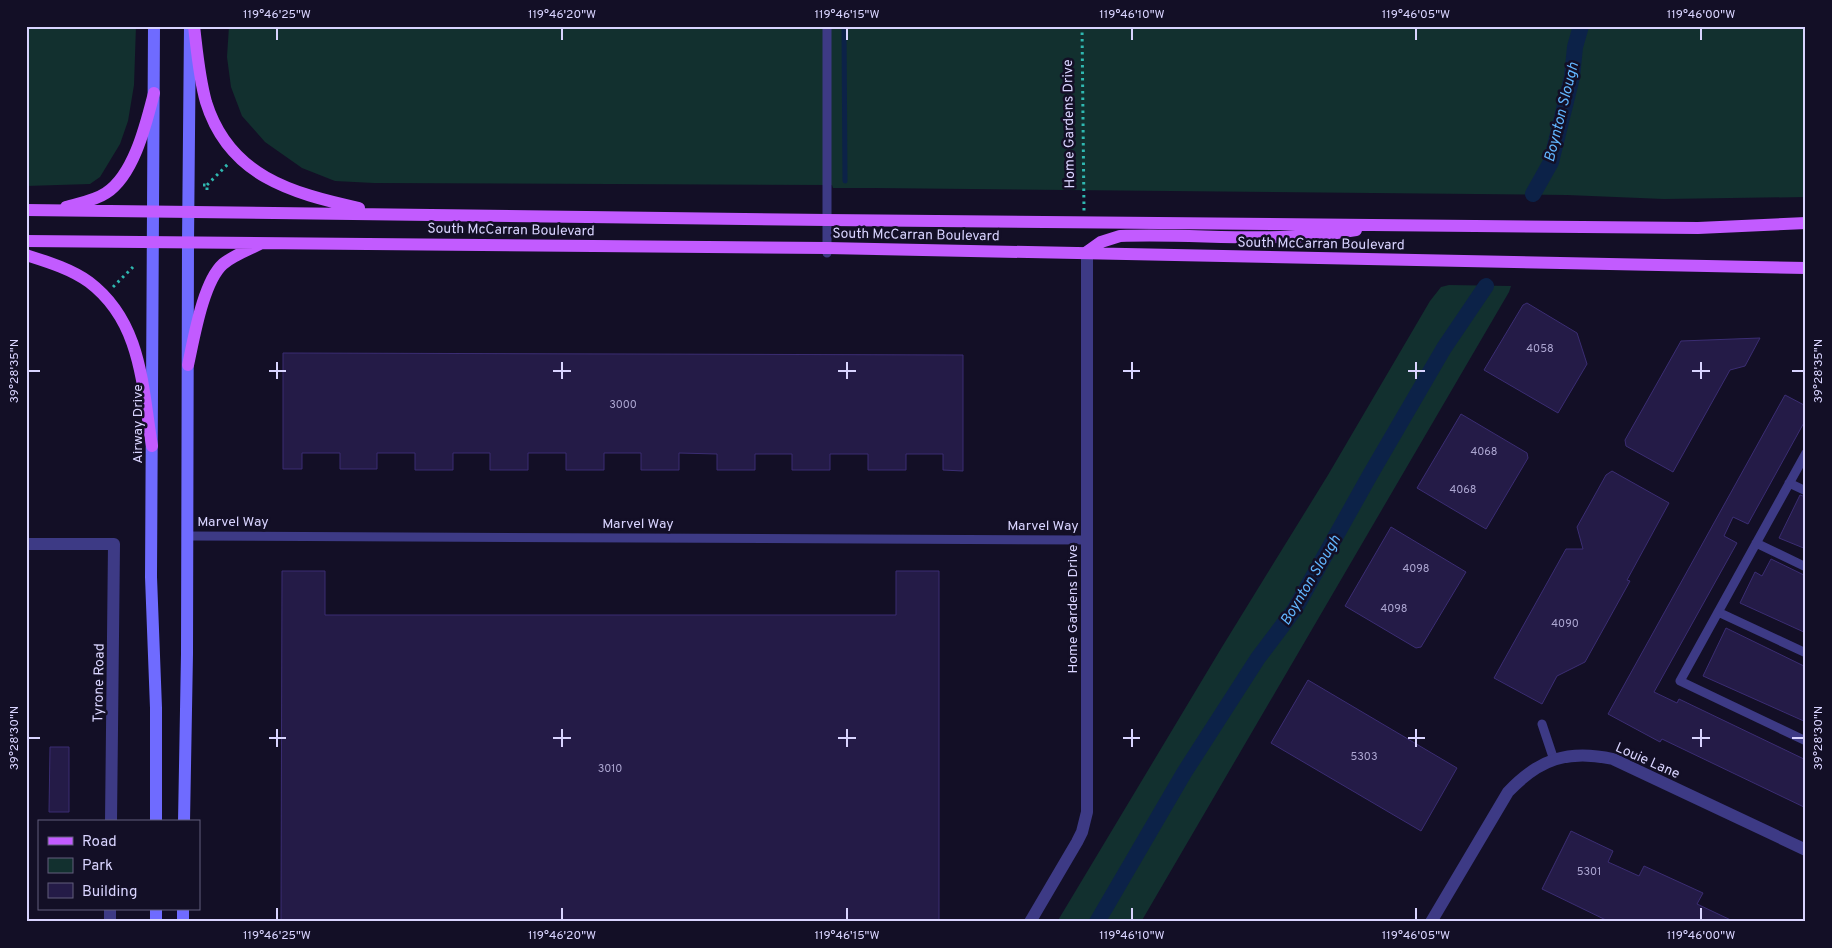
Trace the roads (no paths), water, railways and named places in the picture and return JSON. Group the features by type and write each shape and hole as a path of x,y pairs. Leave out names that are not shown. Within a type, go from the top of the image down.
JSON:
{"main road":[{"name":"Airway Drive","path":"154,26 151,577 156,708 156,820"},
{"path":"184,820 188,536 190,26"},
{"path":"194,26 206,100 223,140 237,157 273,183 321,200 386,214"},
{"path":"51,211 96,198 116,185 125,173 139,144 154,94"},
{"name":"South McCarran Boulevard","path":"26,210 1698,228 1806,223"},
{"path":"1087,252 1101,242 1120,236 1287,238 1334,234 1380,224"},
{"name":"South McCarran Boulevard","path":"26,241 265,242 827,251 1087,252 1806,268"},
{"path":"188,365 200,316 214,278 222,265 230,259 265,242"},
{"path":"26,255 72,272 89,282 117,310 127,326 135,346 152,446"}],"street":[{"name":"Home Gardens Drive","path":"1030,922 1077,842 1082,832 1087,812 1087,252"},
{"name":"Tyrone Road","path":"26,544 114,544 111,820"},
{"name":"Louie Lane","path":"1431,922 1508,792 1537,767 1554,760 1575,755 1594,755 1612,759 1806,850"}],"lane":[{"path":"827,26 827,251"},
{"path":"1806,452 1680,681 1806,741"},
{"path":"1789,483 1806,491"},
{"name":"Marvel Way","path":"188,536 1087,540"},
{"path":"1756,543 1806,567"},
{"path":"1718,612 1806,653"},
{"path":"1542,724 1554,760"}],"waterway":[{"path":"844,26 845,181"},
{"name":"Boynton Slough","path":"1533,194 1551,162 1572,77 1575,47 1581,26"},
{"name":"Boynton Slough","path":"1097,922 1184,773 1258,658 1295,609 1444,348 1486,286"}]}
